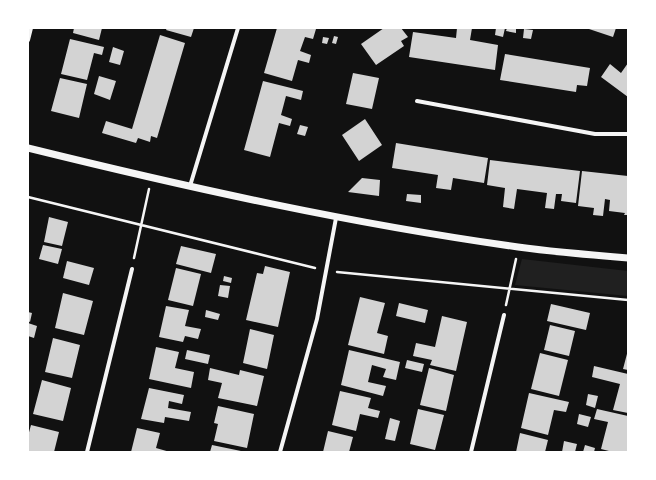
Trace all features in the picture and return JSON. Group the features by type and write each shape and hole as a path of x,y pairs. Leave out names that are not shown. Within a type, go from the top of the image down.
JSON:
{"street":[{"path":"28,40 32,28"},
{"path":"190,186 238,28"},
{"path":"417,101 595,134 628,134"},
{"path":"28,148 151,179 336,218 519,247 628,258"},
{"path":"280,452 317,319 336,218"},
{"path":"88,452 132,269"},
{"path":"471,452 504,315"}],"path":[{"path":"132,269 151,179"},
{"path":"504,315 519,247"}],"shaded area":[{"path":"522,259 628,271 628,296 515,285"}],"building":[{"path":"74,28 102,28 99,40 73,33"},
{"path":"167,28 194,28 191,37 166,30"},
{"path":"277,28 316,29 313,39 305,37 300,51 311,55 309,63 298,60 292,81 264,73"},
{"path":"384,28 401,28 408,37 401,41 404,46 376,65 361,44"},
{"path":"457,28 472,28 470,40 498,45 495,70 409,57 413,32 456,38"},
{"path":"496,28 505,28 503,37 495,35"},
{"path":"507,28 516,28 516,33 506,31"},
{"path":"586,28 616,28 613,37"},
{"path":"524,29 533,30 531,39 523,38"},
{"path":"160,35 185,43 157,138 151,136 150,142 138,138 136,143 102,133 106,121 132,129"},
{"path":"334,36 338,37 336,44 332,43"},
{"path":"323,37 329,38 327,44 322,43"},
{"path":"70,39 104,47 102,55 94,53 87,80 61,74"},
{"path":"113,47 124,51 120,65 109,62"},
{"path":"505,54 590,68 587,86 577,85 576,92 500,80"},
{"path":"628,63 628,97 601,77 610,64 621,73"},
{"path":"353,73 379,78 372,109 346,104"},
{"path":"99,76 116,81 110,100 94,94"},
{"path":"60,78 87,84 79,118 51,111"},
{"path":"263,81 303,91 301,100 286,96 281,115 292,119 290,126 279,123 270,157 244,150"},
{"path":"365,119 382,145 359,161 342,135"},
{"path":"300,125 308,127 305,136 297,134"},
{"path":"396,143 488,158 484,183 453,178 451,190 436,188 438,175 392,168"},
{"path":"490,160 580,171 576,203 561,201 562,194 556,194 554,209 545,208 547,193 517,189 514,209 503,207 505,188 487,185"},
{"path":"582,171 628,176 628,215 624,215 625,213 609,211 610,200 605,199 603,216 593,215 594,208 578,206"},
{"path":"362,178 380,180 379,196 348,192"},
{"path":"407,194 421,195 421,203 406,201"},
{"path":"49,217 68,222 62,246 44,242"},
{"path":"43,245 62,249 58,264 39,259"},
{"path":"181,246 216,254 211,273 176,264"},
{"path":"67,261 94,268 89,285 63,278"},
{"path":"265,266 290,272 278,327 246,320 257,273 263,274"},
{"path":"176,268 201,274 193,306 168,300"},
{"path":"224,276 232,278 231,283 223,281"},
{"path":"220,285 230,286 228,298 218,296"},
{"path":"63,293 93,301 84,335 55,328"},
{"path":"360,297 385,303 377,333 388,336 384,354 348,345"},
{"path":"399,303 428,310 425,323 396,316"},
{"path":"551,304 590,313 586,330 547,321"},
{"path":"166,306 189,310 185,326 201,329 198,339 185,336 183,342 159,337"},
{"path":"206,310 220,314 218,320 205,317"},
{"path":"28,312 32,313 30,322 28,321"},
{"path":"442,316 467,322 456,371 430,365 432,360 413,356 416,343 435,347"},
{"path":"28,323 37,326 34,338 28,336"},
{"path":"550,325 575,331 569,356 544,350"},
{"path":"250,329 274,335 267,369 243,363"},
{"path":"53,338 80,345 72,378 45,372"},
{"path":"156,347 179,352 175,368 194,372 191,388 149,379"},
{"path":"187,350 210,355 208,364 185,359"},
{"path":"349,350 400,362 396,380 383,377 386,369 372,365 368,382 386,386 383,396 341,385"},
{"path":"628,350 628,370 623,369"},
{"path":"540,353 568,360 559,396 531,389"},
{"path":"407,360 424,364 422,372 405,368"},
{"path":"594,366 628,374 628,413 613,410 620,384 592,377"},
{"path":"210,368 239,375 240,370 264,376 257,406 218,398 222,383 208,380"},
{"path":"429,368 454,375 446,411 420,405"},
{"path":"42,380 71,388 63,421 33,414"},
{"path":"149,388 184,395 182,404 169,401 168,408 191,412 189,421 165,417 164,423 141,419"},
{"path":"340,391 371,398 368,408 380,411 378,418 360,414 356,431 332,425"},
{"path":"529,393 569,402 566,412 554,410 548,435 521,428"},
{"path":"588,394 598,396 595,408 586,405"},
{"path":"218,406 254,414 247,448 214,441 218,424 214,423"},
{"path":"418,409 444,415 435,450 410,444"},
{"path":"597,409 628,416 628,452 613,452 601,449 608,422 594,419"},
{"path":"579,414 591,417 588,427 577,424"},
{"path":"390,418 400,421 395,441 385,439"},
{"path":"31,425 59,432 54,452 28,452 28,436"},
{"path":"137,428 160,433 156,448 170,452 131,452"},
{"path":"328,431 353,437 349,452 323,452"},
{"path":"520,433 548,440 545,452 516,452"},
{"path":"564,441 577,444 575,452 562,452"},
{"path":"212,445 241,451 241,452 210,452"},
{"path":"585,445 595,448 594,452 583,452"}]}
